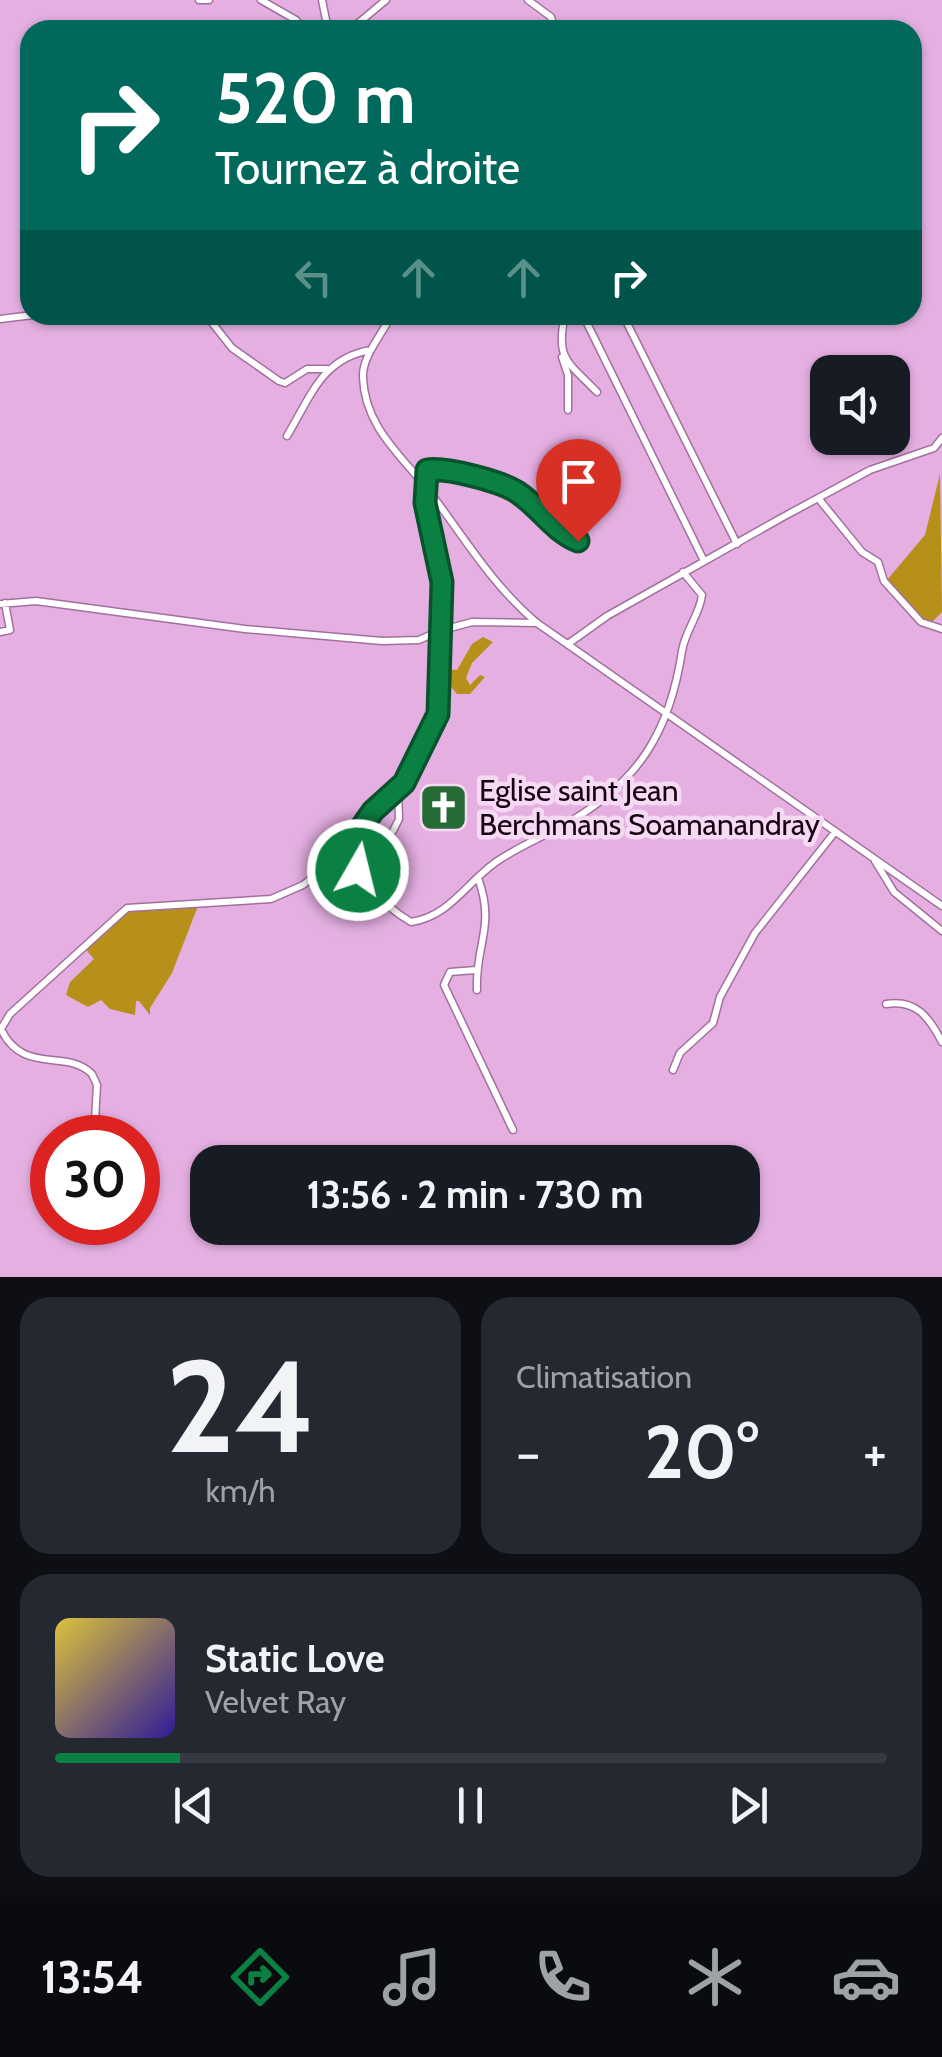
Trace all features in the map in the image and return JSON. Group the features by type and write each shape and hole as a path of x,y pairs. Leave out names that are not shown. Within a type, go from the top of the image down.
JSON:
{"street":[{"path":"199,0 209,0"},
{"path":"261,0 296,20"},
{"path":"362,20 386,0"},
{"path":"528,0 551,20"},
{"path":"214,325 232,348 279,382 285,383 307,369 327,369"},
{"path":"386,325 362,379 370,408 395,454 424,485 498,589 536,623 942,906"},
{"path":"563,325 558,344 568,375 568,410"},
{"path":"587,325 704,561"},
{"path":"628,325 737,544"},
{"path":"287,436 327,369 343,354 372,350"},
{"path":"561,355 597,392"},
{"path":"568,644 683,572 870,470 934,448 942,438"},
{"path":"96,1115 98,1086 85,1066 35,1061 7,1041 0,1030 24,1001 127,908 270,899 303,885 348,850 373,811 398,790 438,714 442,582 424,485 427,470 438,469 514,489 551,526 578,541"},
{"path":"818,498 862,552 878,562 884,580 921,622 942,629"},
{"path":"352,841 358,870 381,901 411,922 449,908 478,878 519,846 572,821 636,770 669,716 682,648 702,594 683,572"},
{"path":"0,632 10,630 3,604 36,601 245,629 382,641 419,640 472,622 536,623"},
{"path":"392,831 399,819 398,790"},
{"path":"673,1070 680,1053 713,1023 720,997 756,933 834,832"},
{"path":"874,858 894,892 942,931"},
{"path":"478,878 488,906 476,970 478,990"},
{"path":"476,970 450,972 444,986 513,1130"},
{"path":"886,1004 906,1002 924,1012 942,1042"}],"shaded area":[{"path":"940,474 942,612 932,622 923,620 887,580 925,535"},
{"path":"483,637 493,642 472,663 466,678 470,685 480,675 485,677 470,694 457,694 444,678 443,669 457,670 472,644"},
{"path":"198,906 172,973 150,1008 150,1015 139,1001 135,1015 110,1009 101,1000 88,1007 66,995 70,982 94,959 87,951 90,945 126,911"}],"place":[{"name":"Eglise saint Jean Berchmans Soamanandray","path":"444,807"}],"route":[{"path":"358,870 352,841 373,811 404,783 438,714 442,582 425,503 427,470 458,473 505,490 514,489 551,526 578,541"}]}
